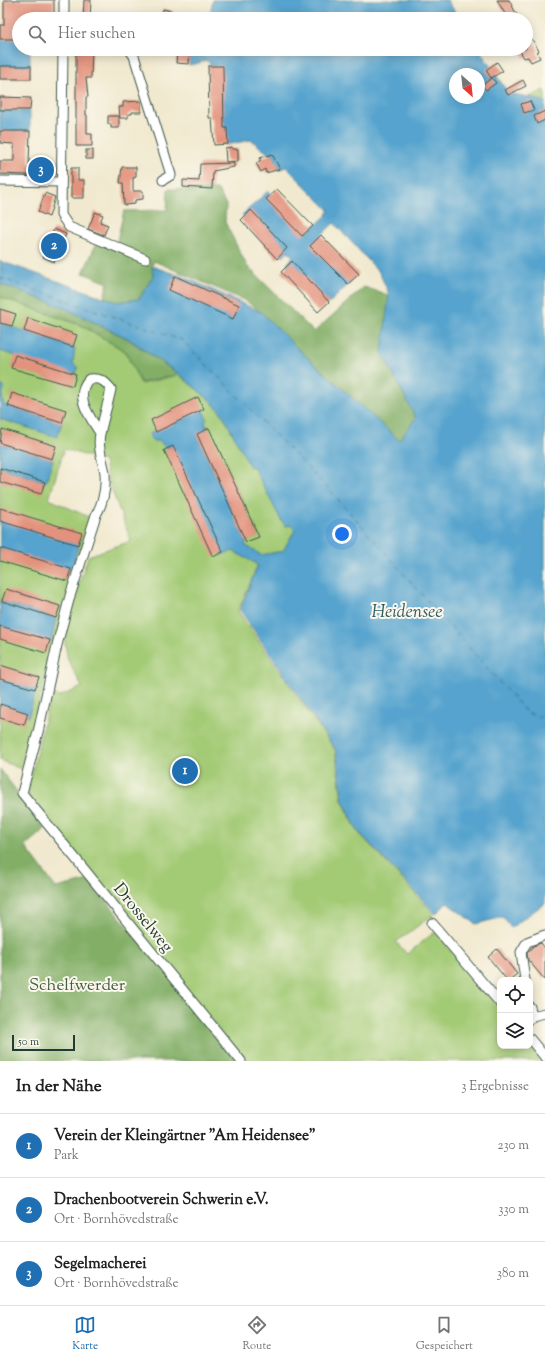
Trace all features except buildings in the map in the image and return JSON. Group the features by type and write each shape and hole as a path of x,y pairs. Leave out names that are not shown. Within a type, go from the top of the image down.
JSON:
{"street":[{"path":"64,0 64,12"},
{"path":"63,56 61,216 69,227 145,259"},
{"path":"134,56 171,174 164,180"},
{"path":"0,181 61,182"},
{"path":"98,378 105,381 111,389 100,434 84,407 81,397 84,384 89,379 98,378"},
{"name":"Drosselweg","path":"100,434 101,459 105,474 102,506 96,515 70,596 22,793 241,1061"},
{"path":"432,923 497,999"},
{"path":"525,977 521,952 527,942 545,935"},
{"path":"533,1014 545,1013"},
{"path":"533,1042 545,1056"}],"green space":[{"path":"545,90 545,102 529,97"},
{"path":"168,189 218,190 226,205 225,222 247,266 314,332 364,287 389,295 383,353 416,418 399,441 297,348 261,312 246,301 154,261 152,266 153,276 139,299 117,302 104,297 108,283 83,273 97,242 115,249 124,211 167,210"},
{"path":"0,284 60,306 128,339 178,374 141,383 125,351 82,325 0,297"},
{"path":"0,297 82,326 125,351 141,384 179,375 212,402 223,415 250,467 253,466 281,520 286,526 291,525 295,530 283,551 261,555 245,545 246,542 259,536 205,422 159,441 166,448 171,446 193,495 233,551 257,564 238,611 335,750 342,800 357,831 434,914 396,942 407,954 435,932 497,1004 497,1049 533,1049 544,1061 244,1061 27,793 51,693 59,697 82,687 68,660 63,633 88,556 131,541 108,480 104,461 64,449 49,499 91,518 63,611 21,769 0,760"},
{"name":"Schelfwerder","path":"0,769 45,829 25,846 56,888 89,880 240,1061 0,1061"}],"water":[{"path":"213,0 447,0 455,12 210,12"},
{"path":"0,40 12,40 12,56 30,56 30,66 0,66"},
{"name":"Heidensee","path":"190,56 484,56 508,93 545,102 545,903 511,928 503,917 476,924 447,903 436,914 358,831 343,800 336,750 240,610 257,564 233,551 221,555 172,446 166,448 159,441 152,441 149,434 202,408 207,420 205,422 207,429 197,435 219,483 230,478 235,488 224,494 246,542 245,545 261,555 283,551 295,530 291,525 286,526 281,520 253,466 250,467 223,415 212,402 179,374 129,339 60,306 0,284 0,261 117,302 139,299 153,276 152,266 186,278 261,312 297,348 399,440 416,418 382,353 389,294 379,272 334,223 314,242 351,282 326,306 287,265 293,256 288,252 283,257 242,215 268,191 308,232 327,215 329,210 286,167 280,169 273,154 269,154 251,140 225,145 222,120 217,120 216,66 212,66 206,60 189,65"},
{"path":"0,111 30,111 30,131 0,131"},
{"path":"0,323 75,348 73,363 78,368 75,375 0,351"},
{"path":"0,385 4,387 2,398 4,405 62,423 57,437 0,419"},
{"path":"0,443 53,459 46,482 0,467"},
{"path":"0,517 80,540 71,574 0,553"},
{"path":"0,601 56,618 51,642 0,627"},
{"path":"0,677 37,688 28,717 0,708"}],"ferry route":[{"path":"0,278 182,340 328,488 527,713 545,718"}],"place":[{"name":"Segelmacherei","path":"41,170"},
{"name":"Drachenbootverein Schwerin e.V.","path":"54,246"},
{"name":"Verein der Kleingärtner \"Am Heidensee\"","path":"185,771"}]}
